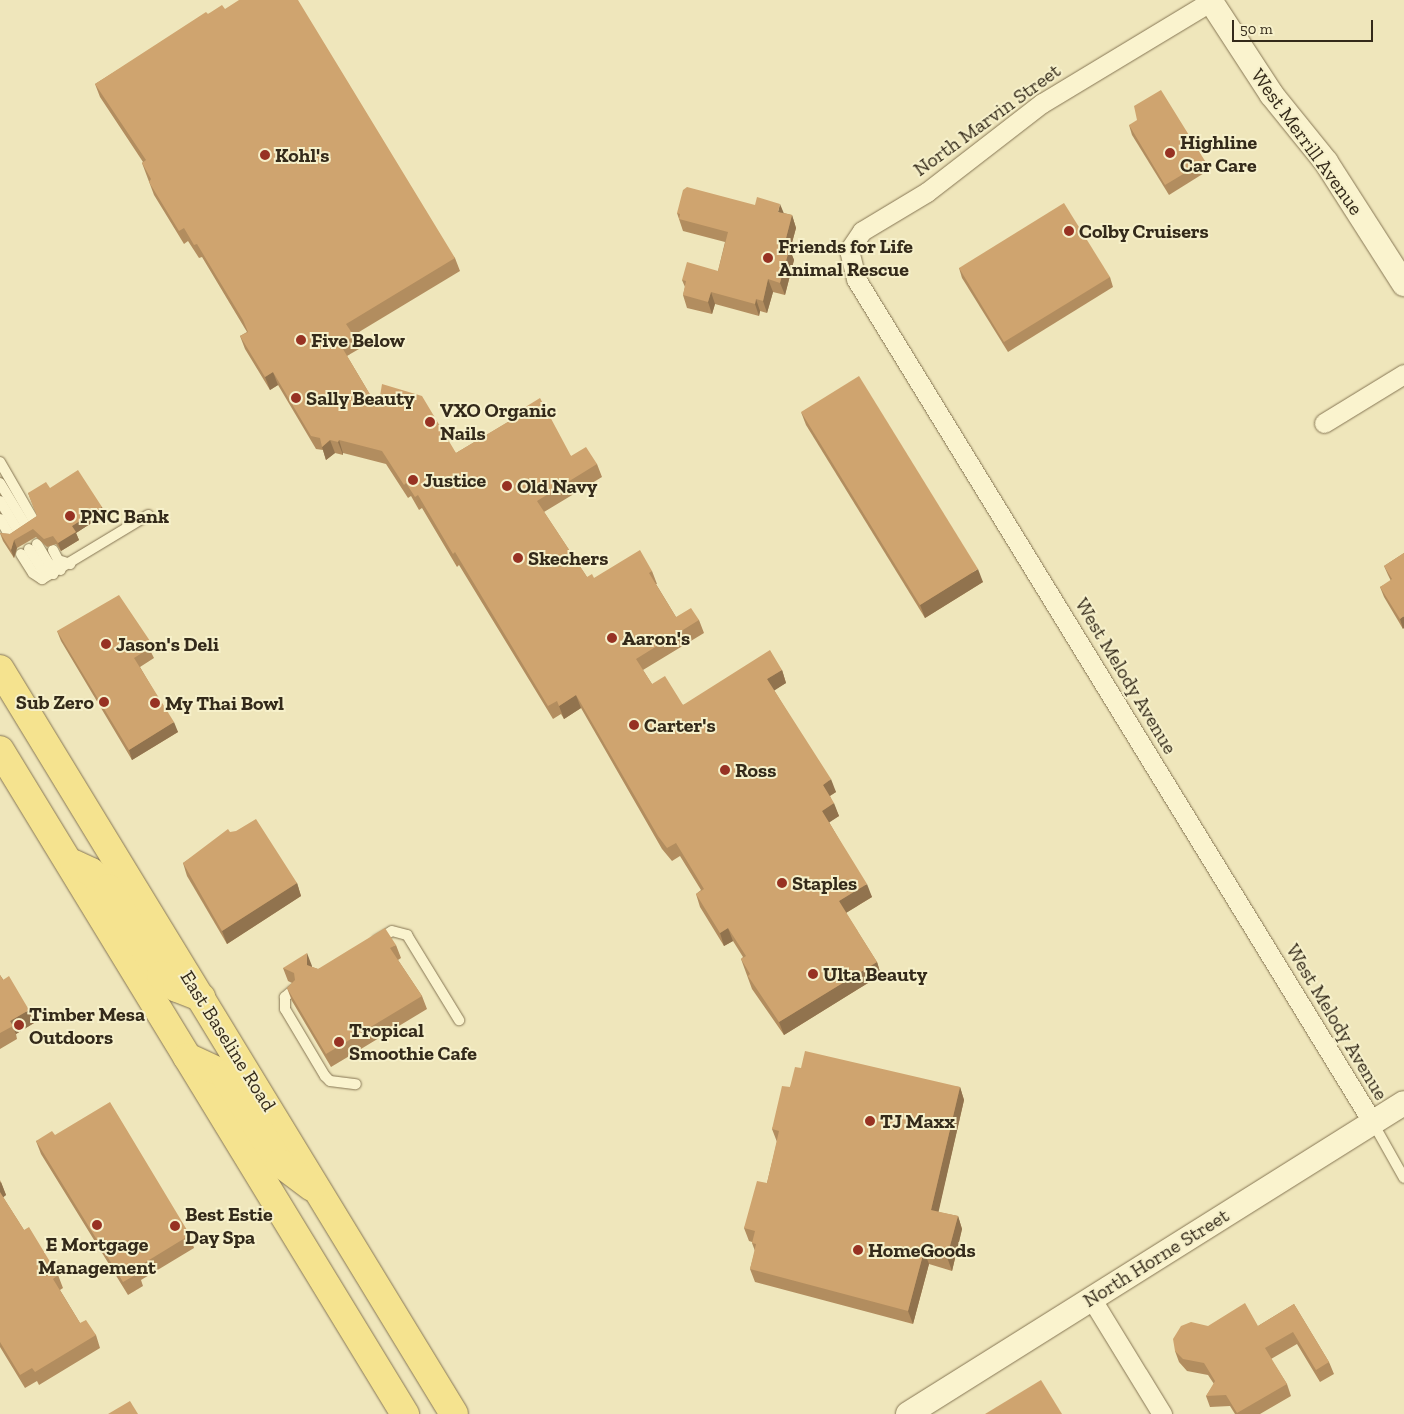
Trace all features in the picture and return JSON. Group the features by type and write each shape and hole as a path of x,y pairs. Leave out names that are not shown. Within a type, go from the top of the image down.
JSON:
{"main road":[{"name":"East Baseline Road","path":"0,669 323,1195 454,1414"},
{"path":"0,750 405,1414"},
{"path":"68,862 91,872 108,888 161,975 177,988 201,997"},
{"path":"187,1057 224,1074 280,1163 323,1195"}],"street":[{"name":"North Marvin Street","path":"849,250 862,231 927,192 1042,103 1211,0"},
{"name":"West Merrill Avenue","path":"1211,0 1272,95 1326,162 1404,284"},
{"name":"West Melody Avenue","path":"849,250 856,279 1373,1123"},
{"path":"1324,423 1404,374"},
{"name":"North Horne Street","path":"908,1414 1404,1104"},
{"path":"1091,1298 1162,1414"}],"lane":[{"path":"0,462 22,529"},
{"path":"0,483 22,529"},
{"path":"0,501 22,529"},
{"path":"57,572 29,549 33,573 42,579 57,572 148,515"},
{"path":"0,519 22,529"},
{"path":"53,550 58,560 70,564"},
{"path":"367,946 392,931 407,935 460,1020"},
{"path":"293,990 285,997 285,1009 325,1076 330,1081 356,1084"},
{"path":"1373,1123 1404,1178"}],"building":[{"path":"239,0 298,0 455,258 346,324 354,336 340,344 378,408 382,384 422,396 456,453 516,417 514,414 540,398 571,456 586,447 597,464 537,501 587,577 592,574 594,578 640,550 652,571 649,573 676,617 691,608 699,620 636,659 652,684 665,676 683,705 770,650 782,670 767,679 831,779 823,785 834,803 822,811 867,884 839,901 877,962 779,1022 748,976 750,974 741,959 746,956 728,928 720,933 696,894 704,889 676,843 667,848 658,836 576,695 559,706 557,701 548,706 455,552 453,554 418,495 415,497 406,483 404,485 382,451 339,440 338,442 330,440 322,447 320,438 311,436 273,372 265,377 240,336 248,332 243,320 197,244 194,245 184,228 179,231 149,182 151,179 142,163 146,160 95,84 206,12 208,14 222,5 225,9"},
{"name":"Highline Car Care","path":"1161,90 1205,161 1165,185 1129,125 1137,120 1134,106"},
{"name":"Friends for Life Animal Rescue","path":"687,187 755,205 757,197 780,204 778,212 792,215 784,246 790,247 780,283 768,279 763,301 756,299 755,304 711,292 708,302 683,295 686,281 682,280 687,262 718,271 728,232 679,219 680,214 677,213 683,190"},
{"path":"1064,203 1110,277 1004,342 959,268"},
{"path":"859,376 978,569 920,605 801,412"},
{"name":"PNC Bank","path":"78,470 102,507 72,526 76,532 58,543 53,536 44,539 33,529 14,540 11,550 0,533 10,534 37,516 28,493 46,482 50,488"},
{"path":"1404,553 1404,616 1400,619 1380,587 1392,579 1384,566"},
{"path":"119,595 150,641 147,643 150,648 134,658 174,722 129,750 57,631"},
{"path":"256,819 297,883 222,931 183,863 228,829 230,832 236,831"},
{"path":"385,928 396,945 390,948 422,996 326,1054 287,988 295,980 294,973 283,968 307,953 307,965 318,969"},
{"path":"0,975 3,980 9,976 29,1010 10,1021 13,1026 0,1033"},
{"path":"805,1051 960,1087 931,1210 958,1216 947,1257 924,1251 908,1311 750,1269 756,1244 752,1243 755,1231 744,1228 757,1181 767,1183 779,1131 772,1129 782,1086 790,1087 795,1067 801,1068"},
{"path":"110,1102 190,1235 136,1268 139,1273 123,1282 36,1141 52,1131 55,1135"},
{"path":"0,1192 24,1230 29,1227 58,1275 53,1279 80,1323 86,1320 96,1335 35,1372 32,1368 20,1375 0,1342"},
{"path":"1245,1303 1258,1326 1294,1304 1329,1362 1316,1370 1293,1332 1265,1348 1287,1384 1237,1413 1226,1395 1206,1396 1215,1381 1204,1363 1183,1359 1175,1351 1173,1339 1181,1326 1191,1322 1208,1326"},
{"path":"1041,1380 1062,1414 985,1414"},
{"path":"130,1401 138,1414 108,1414"}],"place":[{"name":"Highline Car Care","path":"1170,153"},
{"name":"Kohl's","path":"265,155"},
{"name":"Colby Cruisers","path":"1069,231"},
{"name":"Friends for Life Animal Rescue","path":"768,258"},
{"name":"Five Below","path":"301,340"},
{"name":"Sally Beauty","path":"296,398"},
{"name":"VXO Organic Nails","path":"430,422"},
{"name":"Justice","path":"413,480"},
{"name":"Old Navy","path":"507,486"},
{"name":"PNC Bank","path":"70,516"},
{"name":"Skechers","path":"518,558"},
{"name":"Aaron's","path":"612,638"},
{"name":"Jason's Deli","path":"106,644"},
{"name":"Sub Zero","path":"104,702"},
{"name":"My Thai Bowl","path":"155,703"},
{"name":"Carter's","path":"634,725"},
{"name":"Ross","path":"725,770"},
{"name":"Staples","path":"782,883"},
{"name":"Ulta Beauty","path":"813,974"},
{"name":"Timber Mesa Outdoors","path":"19,1025"},
{"name":"Tropical Smoothie Cafe","path":"339,1042"},
{"name":"TJ Maxx","path":"870,1121"},
{"name":"E Mortgage Management","path":"97,1225"},
{"name":"Best Estie Day Spa","path":"175,1226"},
{"name":"HomeGoods","path":"858,1250"}]}
